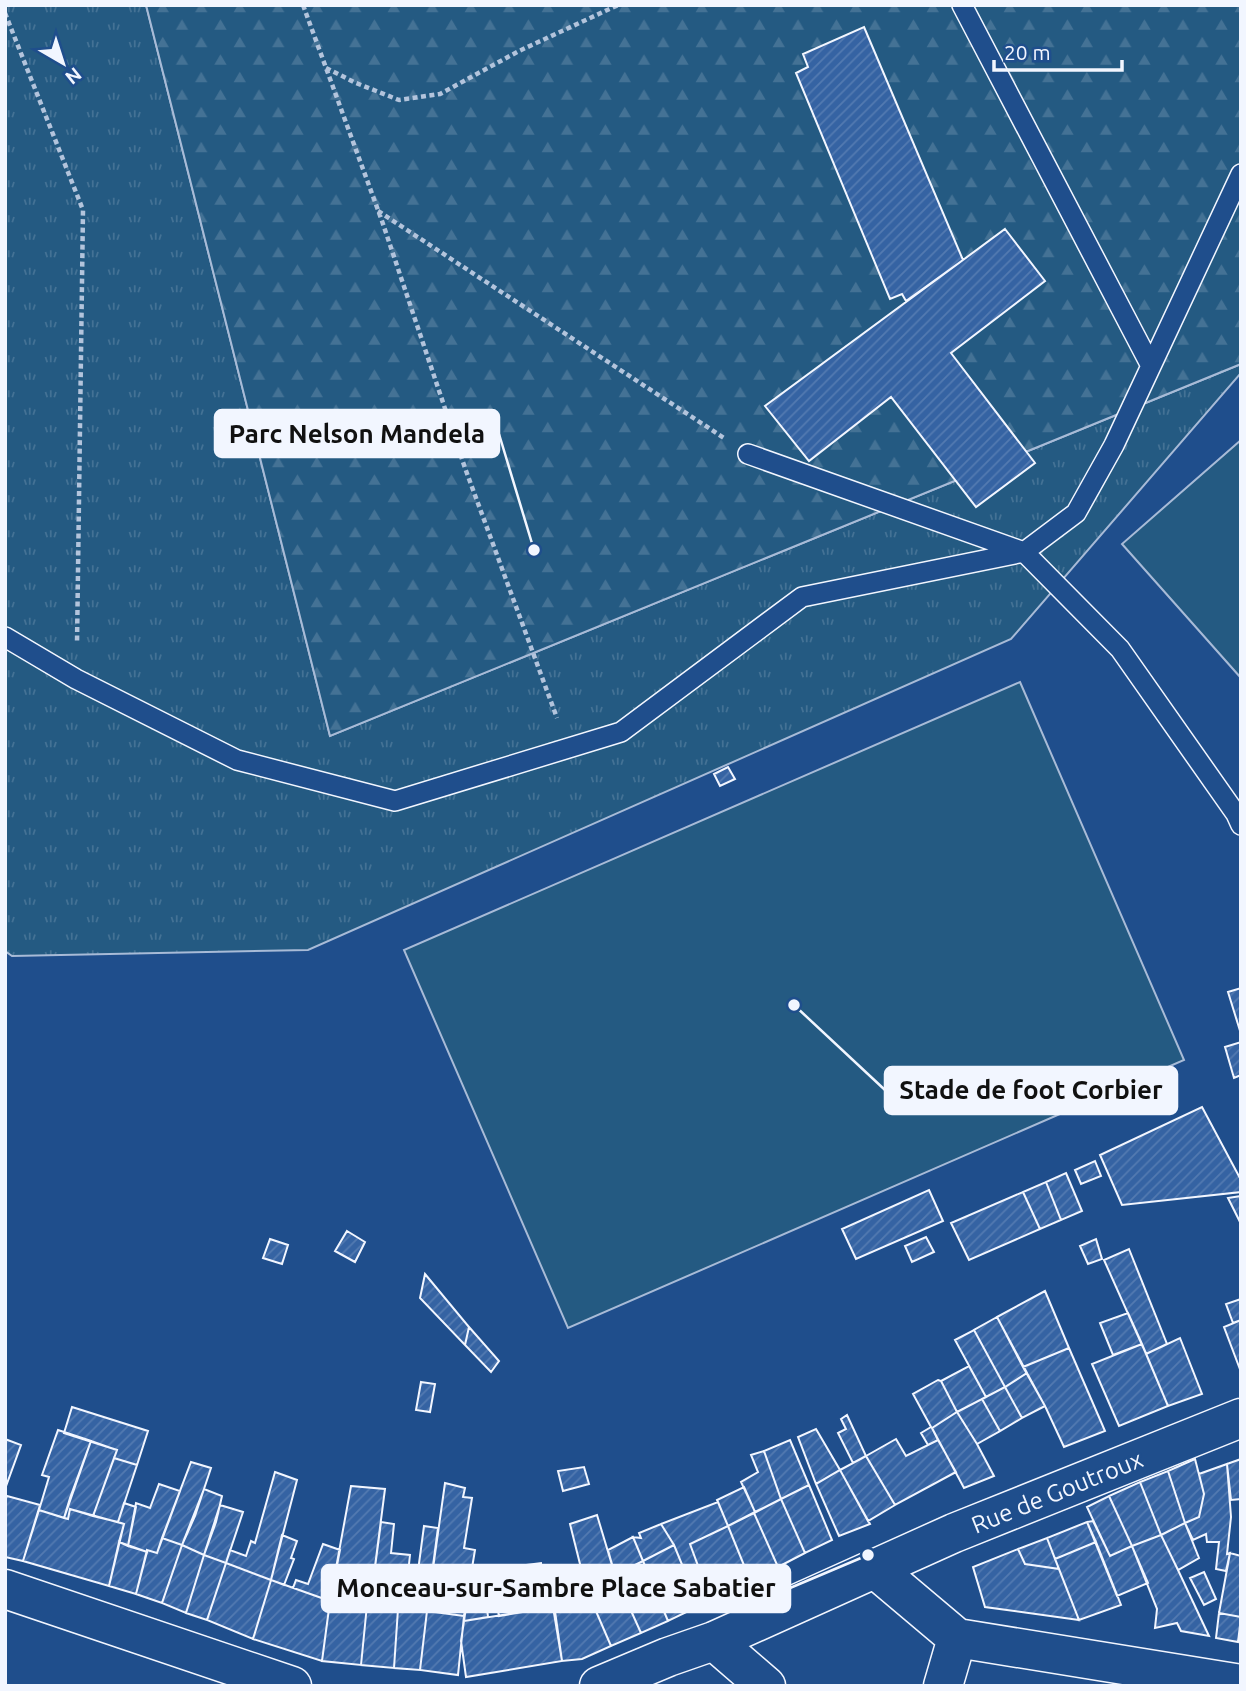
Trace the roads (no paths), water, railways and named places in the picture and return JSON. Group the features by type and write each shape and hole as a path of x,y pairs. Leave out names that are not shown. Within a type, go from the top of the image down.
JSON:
{"street":[{"name":"Rue de Goutroux","path":"599,1686 714,1641 954,1533 1241,1418"},
{"path":"874,1568 957,1638 1241,1684"},
{"path":"5,1589 292,1686"},
{"path":"943,1686 957,1638"},
{"path":"714,1641 766,1686"}],"lane":[{"path":"962,5 1151,366"},
{"path":"5,637 76,679 237,760 395,801 621,732 802,597 1024,552 1076,513 1114,445 1241,174"},
{"path":"748,453 1024,552 1120,649 1236,814 1241,825"}],"place":[{"name":"Parc Nelson Mandela","path":"534,550"},
{"name":"Stade de foot Corbier","path":"794,1005"},
{"name":"Monceau-sur-Sambre Place Sabatier","path":"868,1555"}]}
